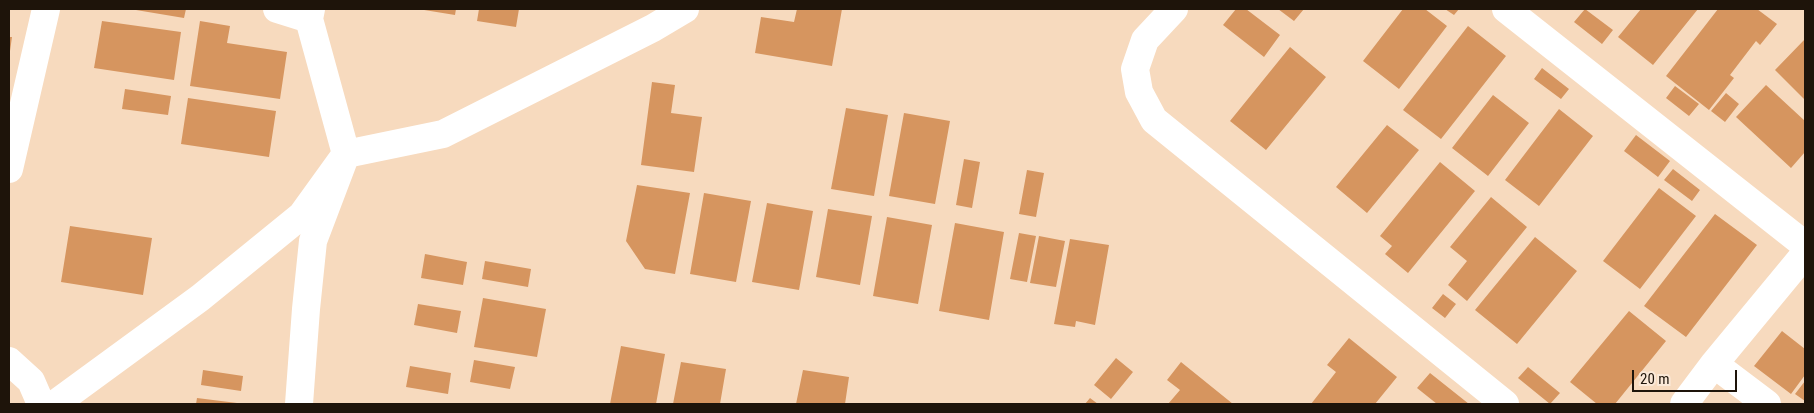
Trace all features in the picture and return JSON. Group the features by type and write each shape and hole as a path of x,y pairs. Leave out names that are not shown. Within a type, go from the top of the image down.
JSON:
{"street":[{"path":"9,169 46,9"},
{"path":"277,9 310,14 346,154 313,241 299,404"},
{"path":"55,404 200,298 302,215 346,154 443,134 649,18 685,9"},
{"path":"1174,9 1145,40 1135,69 1139,92 1154,120 1505,404"},
{"path":"1506,9 1805,245"},
{"path":"1684,404 1714,364 1805,254"},
{"path":"9,362 31,381 41,404"},
{"path":"1714,364 1767,404"}],"building":[{"path":"130,9 186,9 184,18"},
{"path":"418,9 456,9 455,15"},
{"path":"479,9 519,9 516,27 477,21"},
{"path":"797,9 842,9 832,66 755,53 761,17 794,22"},
{"path":"1236,9 1246,9 1280,35 1264,57 1223,25"},
{"path":"1278,9 1304,9 1294,21"},
{"path":"1403,9 1425,9 1447,26 1399,89 1363,61"},
{"path":"1445,9 1459,9 1454,15"},
{"path":"1585,9 1613,30 1602,44 1574,22"},
{"path":"1641,9 1698,9 1653,65 1618,37"},
{"path":"1718,9 1757,9 1777,24 1760,45 1756,41 1730,75 1734,78 1709,110 1666,76"},
{"path":"102,21 181,32 174,80 94,68"},
{"path":"200,21 230,26 227,43 287,52 280,99 190,86"},
{"path":"1468,26 1506,56 1441,139 1403,110"},
{"path":"9,37 12,37 10,51 9,51"},
{"path":"1805,39 1805,100 1775,70"},
{"path":"1290,47 1326,77 1266,150 1230,121"},
{"path":"1542,68 1569,89 1561,99 1534,79"},
{"path":"652,82 675,85 671,113 702,117 694,172 641,165"},
{"path":"1766,85 1805,121 1805,152 1791,168 1736,117"},
{"path":"1675,86 1699,104 1689,116 1666,98"},
{"path":"125,89 171,96 168,115 122,109"},
{"path":"1726,93 1739,104 1725,122 1711,111"},
{"path":"1493,95 1529,123 1488,176 1452,148"},
{"path":"188,98 276,111 269,157 181,144"},
{"path":"846,108 888,115 874,196 831,189"},
{"path":"1559,109 1593,136 1539,206 1505,180"},
{"path":"904,113 950,121 935,204 889,196"},
{"path":"1387,125 1419,150 1367,213 1336,187"},
{"path":"1636,135 1670,161 1658,177 1624,151"},
{"path":"964,159 980,162 972,208 956,205"},
{"path":"1440,162 1475,191 1408,273 1385,254 1392,246 1380,236"},
{"path":"1673,169 1700,190 1692,201 1664,180"},
{"path":"1027,170 1044,173 1036,217 1019,214"},
{"path":"637,185 690,193 675,274 645,269 626,241"},
{"path":"1659,188 1696,216 1640,289 1603,261"},
{"path":"704,193 751,201 736,282 690,274"},
{"path":"1491,197 1527,227 1467,301 1448,285 1467,261 1450,247"},
{"path":"767,203 813,211 799,290 752,282"},
{"path":"828,209 872,216 860,285 816,277"},
{"path":"1715,214 1757,245 1686,337 1644,306"},
{"path":"887,217 932,225 918,304 873,296"},
{"path":"955,223 1004,232 989,320 939,311"},
{"path":"70,226 152,238 143,295 61,282"},
{"path":"1019,233 1036,236 1027,282 1010,279"},
{"path":"1039,236 1065,241 1056,287 1030,283"},
{"path":"1535,237 1577,271 1517,344 1475,310"},
{"path":"1070,239 1109,245 1095,325 1076,321 1075,327 1054,324"},
{"path":"425,254 467,262 463,285 421,278"},
{"path":"485,261 531,269 528,287 482,279"},
{"path":"1443,294 1456,304 1445,318 1432,308"},
{"path":"483,298 546,309 537,357 474,347"},
{"path":"418,304 461,311 457,333 414,325"},
{"path":"1629,311 1666,341 1615,404 1597,404 1570,382"},
{"path":"1782,331 1805,349 1805,375 1791,394 1754,366"},
{"path":"1349,338 1397,377 1375,404 1311,404 1336,372 1327,365"},
{"path":"621,346 665,354 656,404 610,404"},
{"path":"1116,358 1133,372 1111,399 1094,385"},
{"path":"474,360 515,367 510,389 470,382"},
{"path":"681,362 726,369 720,404 673,404"},
{"path":"1181,362 1233,404 1168,404 1180,390 1167,380"},
{"path":"410,366 451,373 448,394 406,387"},
{"path":"1528,367 1560,393 1550,404 1518,378"},
{"path":"203,370 243,376 241,391 201,385"},
{"path":"803,370 849,377 845,404 796,404"},
{"path":"1430,373 1469,404 1437,404 1417,388"},
{"path":"1805,381 1805,401 1795,394"},
{"path":"197,398 237,403 237,404 196,404"},
{"path":"1090,398 1098,404 1085,404"}]}
